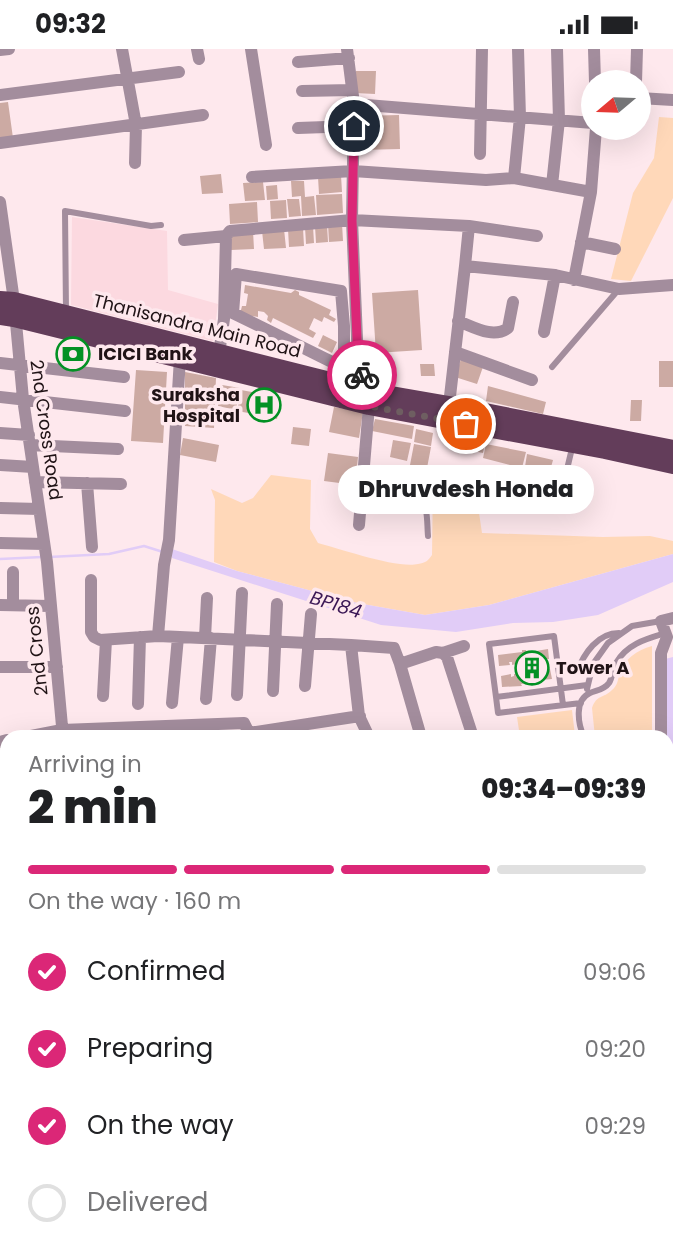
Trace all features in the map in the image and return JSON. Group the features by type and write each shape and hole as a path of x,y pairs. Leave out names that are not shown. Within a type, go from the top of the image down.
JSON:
{"main road":[{"name":"Thanisandra Main Road","path":"7,309 66,315 219,354 368,398 449,405 673,450"},
{"name":"Thanisandra Main Road","path":"7,309 180,358 673,465"}],"street":[{"path":"0,50 9,49"},
{"path":"122,49 136,125 135,163"},
{"path":"251,49 266,145"},
{"path":"480,154 482,49"},
{"path":"514,178 520,117 518,49"},
{"path":"552,185 559,120 557,49"},
{"path":"594,49 595,70"},
{"path":"636,70 637,49"},
{"path":"298,62 348,54 354,104 352,221 356,297 350,327"},
{"path":"0,95 178,72"},
{"path":"302,91 352,90"},
{"path":"651,99 673,100"},
{"path":"354,104 581,122"},
{"path":"0,143 203,115"},
{"path":"298,128 354,126"},
{"path":"574,280 591,192 595,140"},
{"path":"252,177 352,171 486,180 514,178 591,192"},
{"name":"2nd Cross Road","path":"0,202 7,309 19,365 46,553"},
{"path":"219,354 224,319 226,236 230,230 352,221 469,226 537,236"},
{"path":"449,405 469,226"},
{"path":"184,240 226,236"},
{"path":"581,243 615,249"},
{"path":"465,266 555,275 619,289 673,285"},
{"path":"352,360 344,367 233,313 236,274 341,291 350,327 352,360 368,398 359,525"},
{"path":"544,332 555,275"},
{"path":"341,296 356,297"},
{"path":"458,321 493,334 502,332 508,328 513,302"},
{"path":"455,352 532,380"},
{"path":"158,636 164,565 169,540 180,358"},
{"path":"0,363 124,377"},
{"path":"0,397 125,411"},
{"path":"0,433 29,440 118,449"},
{"path":"0,465 33,467"},
{"path":"35,482 121,484"},
{"path":"87,483 92,547"},
{"path":"0,508 39,509"},
{"path":"0,543 46,553"},
{"name":"2nd Cross","path":"46,553 63,730"},
{"path":"13,572 6,605 50,606"},
{"path":"91,580 91,632 100,640 158,636 394,648 419,730"},
{"path":"237,695 242,593"},
{"path":"206,699 207,598"},
{"path":"273,691 277,604"},
{"path":"305,685 311,614"},
{"path":"661,730 661,653 668,629"},
{"path":"138,703 140,637"},
{"path":"172,703 178,637"},
{"path":"103,696 106,640"},
{"path":"351,645 360,716 366,730"},
{"path":"400,664 464,646"},
{"path":"443,653 447,657 471,730"},
{"path":"0,667 57,667"},
{"path":"269,730 360,716"},
{"path":"200,730 244,723 248,730"}],"lane":[{"path":"66,315 65,211 151,226 161,225"},
{"path":"552,367 619,289"},
{"path":"484,480 550,493 562,486 573,444"},
{"path":"364,476 411,489 419,495 425,505 428,536"},
{"path":"582,730 579,718 581,703 587,694 587,685 597,656 608,643 632,626 668,629"},
{"path":"587,694 603,689 608,684 617,661 626,650 668,629"},
{"path":"577,672 582,660 595,644 610,633 621,633"},
{"path":"563,705 554,636 489,644 498,713 581,703"},
{"path":"496,697 587,685"},
{"path":"535,692 537,708"}],"shaded area":[{"path":"659,117 673,118 673,198 631,281 611,279 633,193 654,158"},
{"path":"72,217 167,231 168,290 218,304 213,341 71,305"},
{"path":"271,475 311,480 310,529 318,543 397,564 418,564 432,555 433,480 475,486 482,533 650,536 673,541 673,554 489,605 425,615 357,603 237,571 214,562 215,500 211,489 242,503 253,498"},
{"path":"652,646 652,730 594,730 594,704 615,687 621,669 641,650"},
{"path":"572,710 574,730 519,730 517,717"}],"water":[{"path":"172,549 237,571 357,603 425,615 489,605 673,554 673,582 598,615 553,622 513,623 456,632 381,625 172,558"},
{"path":"673,657 673,730 666,730 665,659"}],"building":[{"path":"356,71 376,71 375,94 355,93"},
{"path":"8,102 13,138 0,140 0,103"},
{"path":"399,115 400,149 361,150 360,116"},
{"path":"221,174 223,193 202,194 200,176"},
{"path":"341,175 342,192 319,194 318,177"},
{"path":"291,181 304,181 305,197 314,196 316,215 302,216 301,196 292,197"},
{"path":"263,182 265,200 245,201 243,183"},
{"path":"277,185 278,199 267,200 266,186"},
{"path":"342,194 343,213 317,215 316,195"},
{"path":"287,199 299,199 301,216 289,217"},
{"path":"286,200 287,218 271,219 270,201"},
{"path":"257,202 258,222 230,224 229,204"},
{"path":"342,223 343,241 329,242 328,224"},
{"path":"327,225 328,242 316,243 315,226"},
{"path":"313,226 314,243 306,244 305,227"},
{"path":"303,228 304,246 289,247 288,229"},
{"path":"284,229 286,248 264,249 262,231"},
{"path":"253,231 254,249 231,250 230,232"},
{"path":"245,285 291,293 295,290 299,295 331,310 329,315 336,319 334,322 324,317 322,322 314,318 309,329 316,333 313,338 273,318 271,323 264,312 258,311 258,317 240,314 242,306 246,306 248,294 244,293"},
{"path":"418,290 422,350 376,353 372,293"},
{"path":"323,335 337,342 332,353 318,346"},
{"path":"462,356 484,364 477,384 455,377"},
{"path":"659,361 673,361 673,387 659,387"},
{"path":"420,364 434,364 435,376 421,376"},
{"path":"136,370 167,372 163,443 131,441"},
{"path":"185,372 216,378 214,428 185,426"},
{"path":"222,385 240,388 236,410 218,406"},
{"path":"488,386 546,402 543,414 486,401"},
{"path":"241,390 258,393 254,414 237,411"},
{"path":"260,392 281,397 277,419 256,415"},
{"path":"631,400 642,400 641,421 630,421"},
{"path":"334,407 363,412 359,438 329,432"},
{"path":"375,419 414,426 412,439 372,431"},
{"path":"293,427 311,429 309,446 291,444"},
{"path":"416,429 433,433 431,446 414,442"},
{"path":"451,435 485,443 483,453 449,446"},
{"path":"183,438 219,445 216,462 180,455"},
{"path":"393,440 411,443 407,461 390,457"},
{"path":"414,444 431,447 427,468 410,465"},
{"path":"486,444 526,452 522,468 483,458"},
{"path":"328,453 358,457 355,485 324,481"},
{"path":"527,454 553,460 548,478 524,473"},
{"name":"Tower A","path":"548,649 549,659 542,664 550,669 552,679 541,680 540,676 531,680 531,684 502,687 501,676 511,674 511,677 518,673 516,664 512,665 512,662 509,662 510,665 499,666 498,655 526,650 527,654 532,656 537,655 536,651"}],"waterway":[{"name":"BP184","path":"49,557 109,554 144,546 163,552"},
{"name":"BP184","path":"0,559 42,557"}],"way so far":[{"path":"362,375 369,406 466,424"}],"place":[{"name":"ICICI Bank","path":"73,354"},
{"name":"Suraksha Hospital","path":"264,405"},
{"name":"Dhruvdesh Honda","path":"466,424"},
{"name":"Tower A","path":"532,668"}],"route":[{"path":"354,126 352,221 358,362 362,375"}]}
